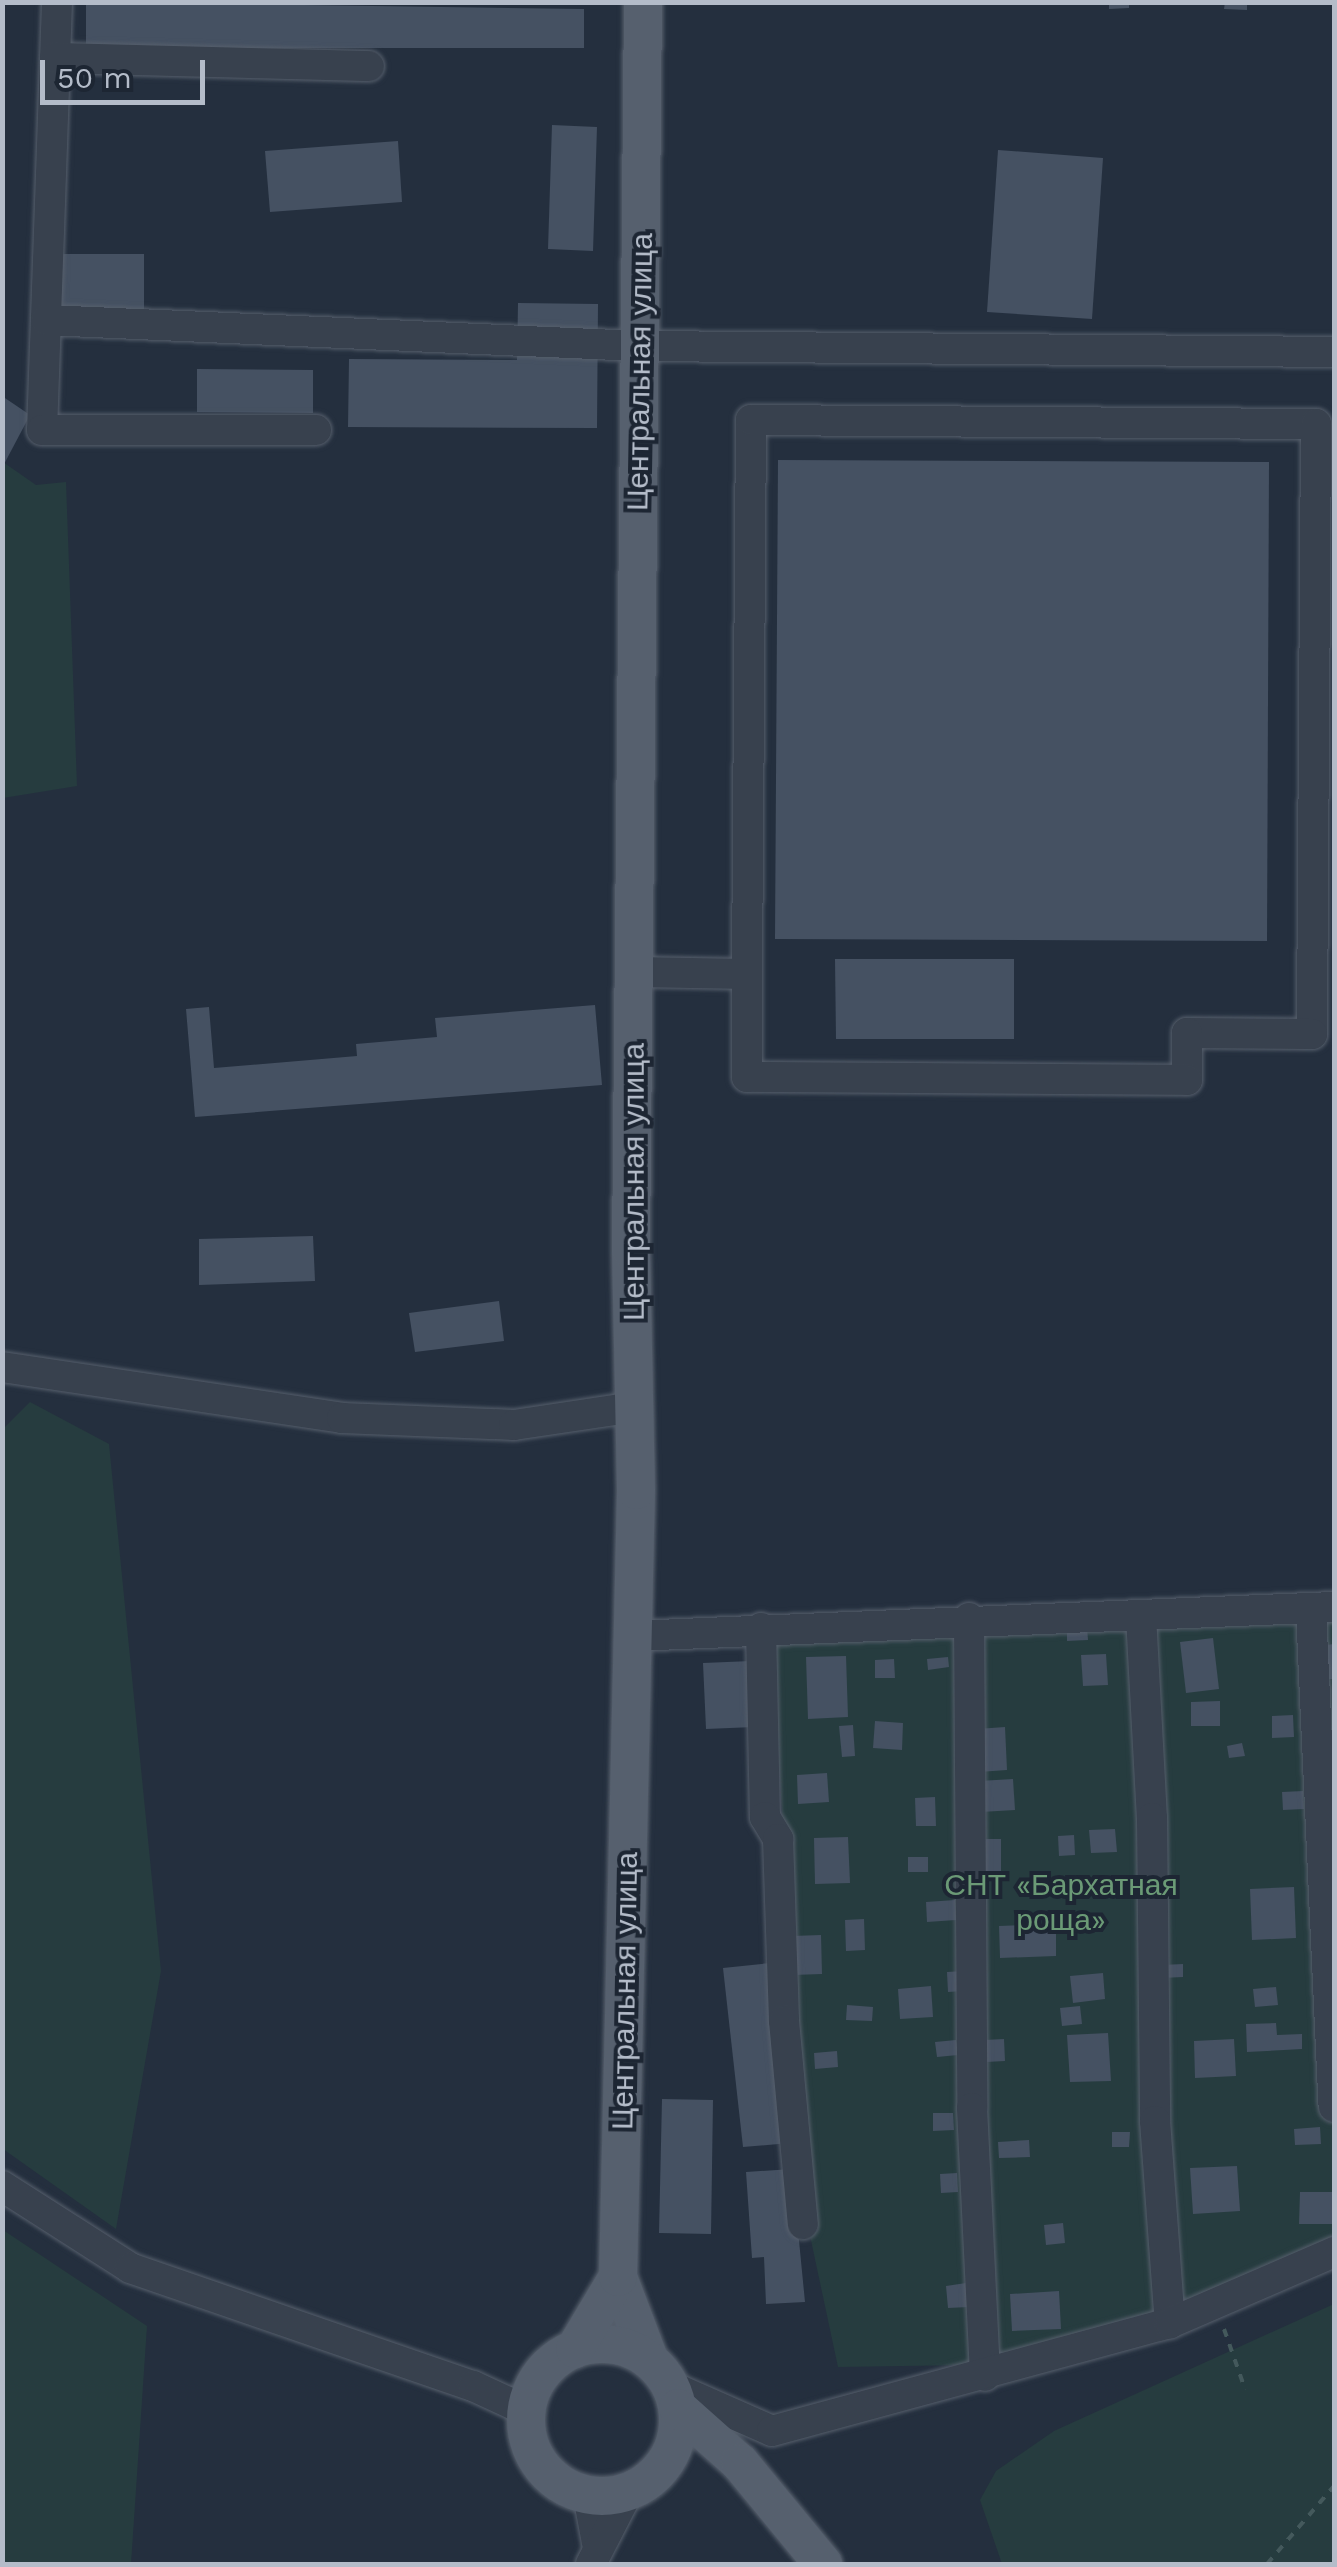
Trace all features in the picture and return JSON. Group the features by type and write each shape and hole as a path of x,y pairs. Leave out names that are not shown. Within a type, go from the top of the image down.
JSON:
{"main road":[{"name":"Центральная улица","path":"575,2349 618,2277 633,1636 642,2"},
{"path":"618,2277 666,2384 678,2434 661,2469"},
{"path":"740,2462 706,2458 661,2469 628,2492 588,2495 548,2474 535,2456 528,2402 557,2359 575,2349 626,2347 740,2462 823,2564"}],"street":[{"path":"57,2 42,430 316,430"},
{"path":"55,58 368,66"},
{"path":"46,320 639,346 1334,352"},
{"path":"751,420 1316,424 1312,1034 1187,1033 1187,1080 747,1077 748,974 751,420"},
{"path":"636,972 748,974"},
{"path":"2,1367 342,1418 514,1425 634,1407"},
{"path":"633,1636 969,1618 1323,1608 1334,2106"},
{"path":"1142,1616 1152,1818 1155,2121 1170,2322"},
{"path":"969,1618 972,2108 986,2376"},
{"path":"761,1628 765,1817 778,1840 784,2021 803,2224"},
{"path":"2,2186 130,2268 528,2402"},
{"path":"666,2384 772,2430 872,2400 986,2376 1170,2322 1334,2252"},
{"path":"594,2556 628,2492"},
{"path":"588,2495 594,2556"}],"path":[{"path":"1216,2305 1246,2389"},
{"path":"1266,2564 1334,2486"}],"green space":[{"path":"3,462 36,485 66,482 77,786 3,798"},
{"path":"30,1402 109,1444 161,1971 116,2229 3,2149 2,1430"},
{"name":"СНТ «Бархатная роща»","path":"1334,1619 1334,2236 1144,2318 969,2365 838,2367 809,2231 771,1640"},
{"path":"3,2230 147,2326 131,2564 3,2564"},
{"path":"1334,2304 1334,2564 1002,2564 980,2500 996,2471 1054,2431"}],"building":[{"path":"86,2 584,9 584,48 86,48"},
{"path":"1109,2 1129,2 1129,8 1109,9"},
{"path":"1225,2 1247,2 1247,10 1224,9"},
{"path":"552,125 597,127 593,251 548,249"},
{"path":"398,141 402,202 270,212 265,151"},
{"path":"998,150 1103,158 1092,319 987,312"},
{"path":"59,254 144,254 144,318 59,317"},
{"path":"518,303 598,304 597,428 348,427 349,359 517,360"},
{"path":"197,369 313,370 313,413 197,412"},
{"path":"2,396 30,415 2,468"},
{"path":"778,460 1269,462 1267,941 775,939"},
{"path":"835,959 1014,959 1014,1039 836,1039"},
{"path":"595,1005 602,1085 195,1117 186,1009 209,1007 214,1068 357,1056 356,1044 437,1037 435,1018"},
{"path":"313,1236 315,1281 199,1285 199,1239"},
{"path":"499,1301 504,1341 415,1352 409,1313"},
{"path":"1067,1627 1087,1627 1088,1640 1067,1641"},
{"path":"1213,1638 1219,1689 1186,1693 1180,1642"},
{"path":"1334,1644 1334,1679 1328,1679 1326,1645"},
{"path":"1106,1654 1108,1685 1083,1686 1081,1655"},
{"path":"846,1656 848,1717 808,1719 806,1657"},
{"path":"948,1657 949,1667 928,1670 927,1659"},
{"path":"894,1659 895,1678 875,1678 875,1660"},
{"path":"751,1661 754,1727 706,1729 703,1663"},
{"path":"1220,1701 1220,1726 1191,1726 1191,1702"},
{"path":"1293,1715 1294,1737 1272,1738 1272,1716"},
{"path":"875,1721 903,1723 902,1750 873,1748"},
{"path":"853,1725 855,1756 842,1757 839,1726"},
{"path":"1005,1727 1007,1770 979,1772 977,1729"},
{"path":"1242,1743 1245,1756 1229,1758 1227,1746"},
{"path":"827,1773 829,1802 798,1804 797,1775"},
{"path":"1013,1779 1015,1810 981,1812 979,1781"},
{"path":"1303,1791 1304,1809 1283,1810 1282,1792"},
{"path":"935,1797 936,1826 916,1826 915,1798"},
{"path":"1115,1829 1117,1852 1091,1853 1089,1830"},
{"path":"1074,1835 1075,1855 1059,1856 1058,1836"},
{"path":"848,1837 850,1883 815,1884 814,1838"},
{"path":"978,1839 1001,1839 1001,1876 977,1876"},
{"path":"908,1857 928,1857 928,1872 908,1872"},
{"path":"1294,1887 1296,1938 1252,1940 1250,1889"},
{"path":"955,1900 956,1920 927,1922 926,1902"},
{"path":"864,1919 865,1950 846,1951 845,1920"},
{"path":"1056,1924 1056,1956 1000,1958 999,1926"},
{"path":"821,1935 822,1974 793,1975 792,1936"},
{"path":"770,1963 790,2143 743,2147 723,1968"},
{"path":"1183,1964 1183,1977 1162,1978 1162,1965"},
{"path":"964,1971 964,1991 948,1992 947,1972"},
{"path":"1103,1973 1105,1999 1073,2003 1070,1976"},
{"path":"931,1986 933,2017 900,2019 898,1989"},
{"path":"1276,1987 1278,2005 1255,2007 1253,1989"},
{"path":"847,2005 873,2007 872,2021 846,2020"},
{"path":"1080,2006 1082,2024 1062,2026 1060,2008"},
{"path":"1276,2023 1277,2035 1302,2034 1302,2049 1247,2052 1246,2024"},
{"path":"1108,2033 1111,2081 1070,2082 1067,2035"},
{"path":"1004,2039 1005,2061 986,2062 984,2040"},
{"path":"1234,2039 1236,2076 1195,2078 1194,2041"},
{"path":"956,2040 958,2055 937,2057 935,2042"},
{"path":"837,2051 838,2067 815,2069 814,2053"},
{"path":"662,2099 713,2100 711,2234 659,2233"},
{"path":"933,2113 953,2113 954,2130 933,2131"},
{"path":"1320,2127 1321,2144 1295,2145 1294,2129"},
{"path":"1112,2132 1130,2132 1129,2147 1112,2147"},
{"path":"1029,2140 1030,2157 999,2158 998,2142"},
{"path":"1237,2166 1240,2211 1193,2214 1190,2168"},
{"path":"792,2169 805,2302 766,2304 764,2257 752,2258 746,2172"},
{"path":"957,2173 958,2192 941,2193 940,2174"},
{"path":"1300,2192 1332,2192 1332,2224 1299,2224"},
{"path":"1063,2223 1065,2243 1046,2245 1044,2225"},
{"path":"966,2283 969,2307 948,2308 946,2286"},
{"path":"1059,2291 1061,2329 1012,2331 1010,2294"}]}
